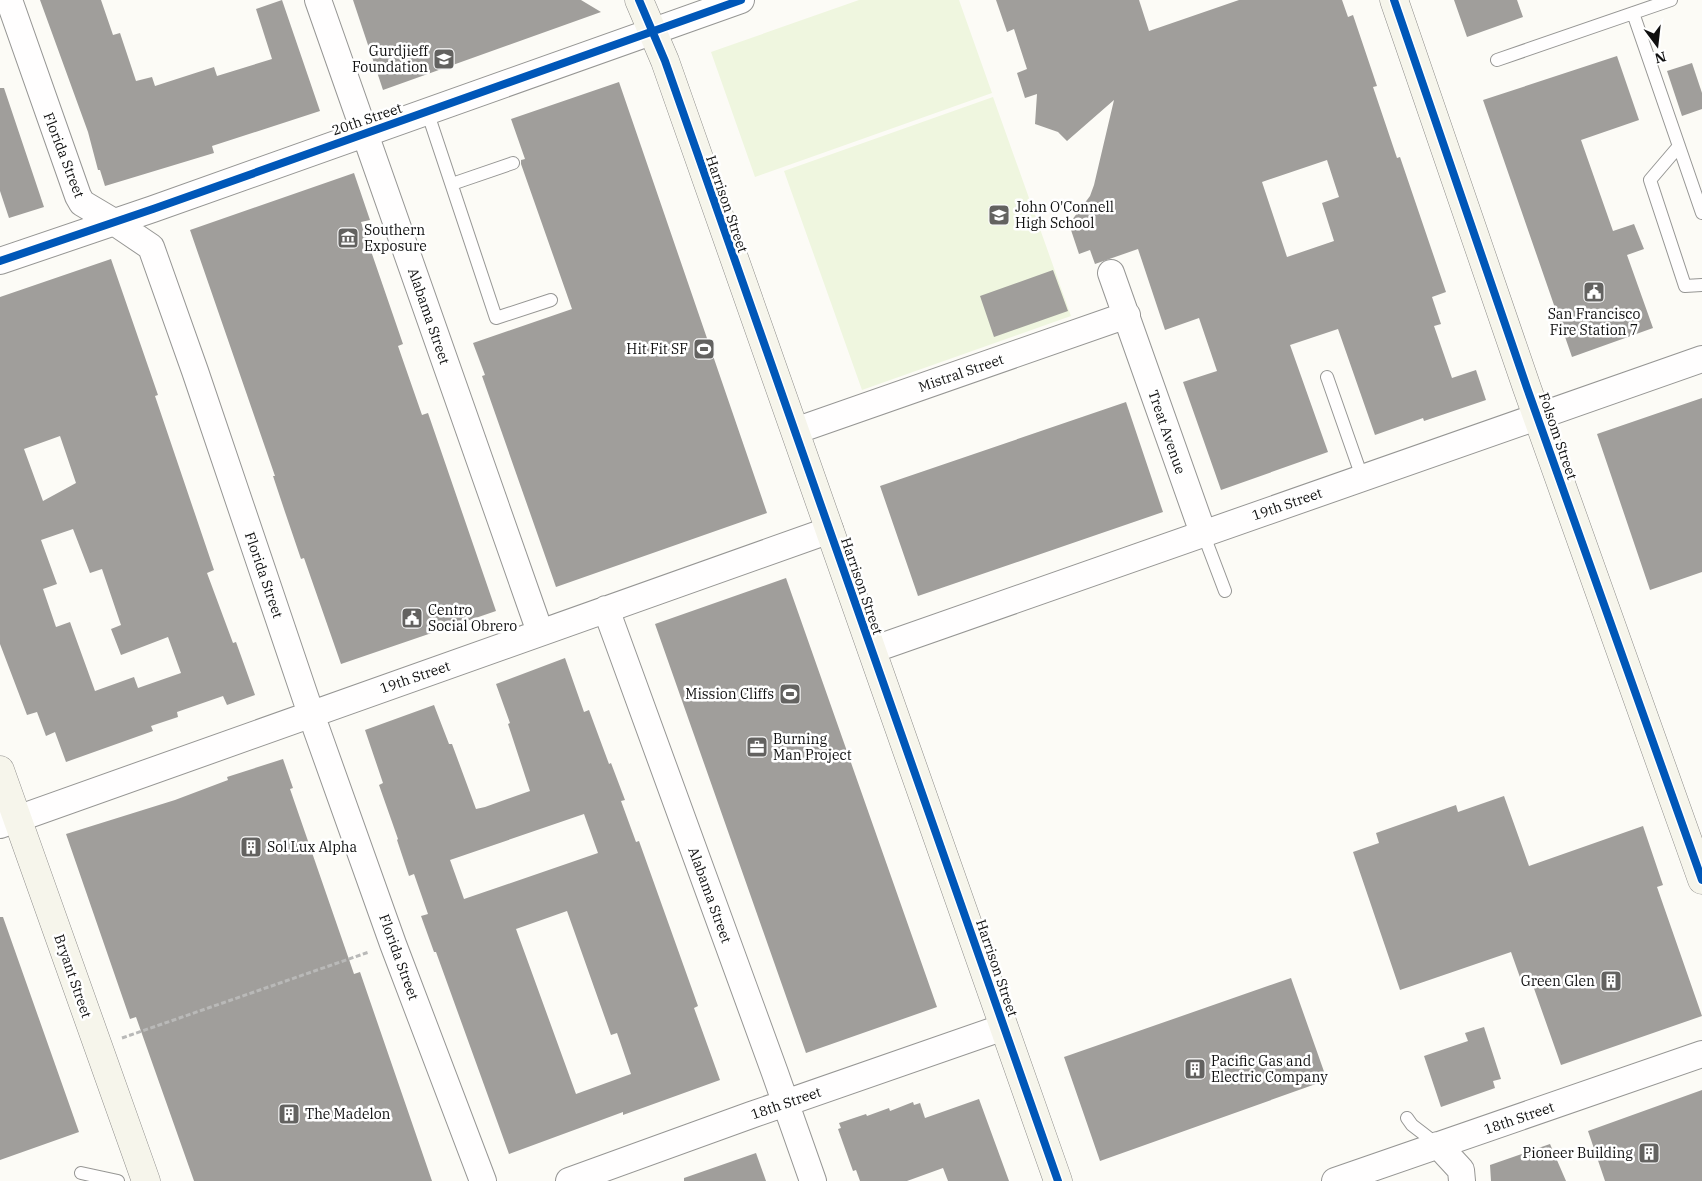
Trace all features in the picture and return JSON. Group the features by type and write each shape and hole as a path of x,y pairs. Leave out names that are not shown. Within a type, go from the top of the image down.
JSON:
{"street":[{"name":"Florida Street","path":"9,0 82,203 151,247 311,714 393,944 483,1181"},
{"name":"Alabama Street","path":"318,0 540,632"},
{"name":"Harrison Street","path":"639,0 665,61 1058,1181"},
{"name":"20th Street","path":"0,261 741,0"},
{"name":"Folsom Street","path":"1394,0 1537,416 1702,880"},
{"name":"Treat Avenue","path":"1111,273 1203,533"},
{"name":"Mistral Street","path":"795,431 1127,315"},
{"name":"19th Street","path":"872,650 1702,359"},
{"name":"19th Street","path":"8,822 830,530"},
{"name":"Alabama Street","path":"606,609 813,1181"},
{"name":"Bryant Street","path":"0,770 8,822 98,1047 146,1181"},
{"name":"18th Street","path":"569,1181 1004,1027"},
{"name":"18th Street","path":"1335,1181 1702,1054"},
{"path":"1438,1145 1461,1170 1462,1181"}],"lane":[{"path":"1497,60 1671,0"},
{"path":"1633,13 1702,213"},
{"path":"427,111 496,318 551,300"},
{"path":"1679,146 1650,180 1685,286 1702,285"},
{"path":"452,184 513,162"},
{"path":"1327,377 1362,477"},
{"name":"Treat Avenue","path":"1203,533 1224,591"},
{"path":"1407,1118 1412,1125 1438,1145"},
{"path":"81,1173 118,1181"}],"path":[{"path":"98,1047 393,944"}],"green space":[{"path":"859,0 959,0 992,93 755,177 711,52"},
{"path":"993,97 1071,316 862,390 784,171"}],"building":[{"path":"40,0 101,0 113,35 120,33 136,81 152,77 155,86 214,67 217,76 272,59 256,9 282,0 320,111 212,146 214,153 105,186 100,170 98,170 88,132"},
{"path":"353,0 581,0 601,12 383,90"},
{"path":"996,0 1139,0 1149,31 1239,0 1342,0 1348,17 1353,15 1377,86 1373,87 1397,158 1400,157 1446,292 1432,297 1441,324 1434,326 1452,378 1476,370 1486,400 1424,421 1423,418 1375,435 1338,329 1290,345 1328,452 1221,490 1183,382 1217,371 1199,318 1165,330 1138,249 1095,264 1090,250 1079,254 1069,224 1090,196 1094,185 1114,100 1067,141 1058,132 1035,124 1037,94 1025,98 1017,73 1027,69 1014,29 1007,32","holes":["1327,160 1339,197 1322,203 1334,241 1287,257 1262,182"]},
{"path":"1454,0 1517,0 1523,17 1467,37"},
{"path":"1617,56 1639,120 1581,140 1613,231 1634,224 1644,249 1627,255 1653,328 1572,357 1483,100"},
{"path":"1692,63 1702,93 1702,109 1682,116 1667,71"},
{"path":"619,82 767,513 556,587 482,376 485,375 473,343 572,309 521,164 521,160 525,159 511,119"},
{"path":"0,88 4,88 44,207 9,218 0,191"},
{"path":"354,173 370,220 361,222 403,344 398,346 422,415 428,413 496,611 341,664 304,558 301,559 273,476 275,476 190,230"},
{"path":"111,259 158,395 155,396 214,570 207,573 233,643 236,642 255,695 227,705 223,696 177,712 178,717 151,726 153,731 66,762 55,732 46,736 37,712 27,715 0,644 0,297","holes":["60,436 76,483 43,501 24,449","73,529 90,573 102,569 121,625 111,629 121,655 168,637 181,673 138,688 134,677 95,691 70,622 56,627 43,589 57,584 41,540"]},
{"path":"1053,270 1068,311 994,337 980,296"},
{"path":"1702,398 1702,572 1650,590 1597,434"},
{"path":"1126,402 1163,512 918,596 880,486"},
{"path":"786,578 937,1007 806,1053 655,624"},
{"path":"565,658 584,712 589,710 625,800 621,801 636,842 639,841 698,1006 694,1008 720,1080 623,1115 623,1112 509,1154 436,952 434,952 421,916 428,914 414,874 409,876 379,785 383,783 365,730 434,705 449,744 452,744 476,809 485,807 530,791 508,724 510,723 496,684","holes":["584,814 598,853 464,899 450,860","567,911 611,1035 617,1033 631,1074 576,1094 516,929"]},
{"path":"283,759 293,788 290,789 354,974 360,972 432,1181 194,1181 136,1017 130,1019 66,834 175,800 228,780 227,777"},
{"path":"1504,796 1529,866 1643,826 1663,885 1657,887 1702,1016 1561,1065 1531,980 1522,983 1511,952 1400,990 1353,852 1379,843 1376,833 1456,805 1458,812"},
{"path":"0,917 3,917 79,1132 0,1160"},
{"name":"Pacific Gas and Electric Company","path":"1291,978 1327,1080 1100,1161 1064,1057"},
{"path":"1484,1027 1501,1079 1493,1081 1495,1088 1441,1107 1424,1056 1468,1041 1465,1033"},
{"name":"Pioneer Building","path":"1702,1090 1702,1181 1605,1181 1588,1131"},
{"path":"979,1099 1009,1181 948,1181 943,1168 907,1181 860,1181 856,1170 853,1171 838,1129 841,1128 839,1123 889,1108 890,1111 913,1102 914,1105 920,1103 925,1118"},
{"path":"1550,1144 1566,1181 1491,1181 1490,1165"},
{"path":"756,1153 766,1181 684,1181 684,1178"}],"cycle path":[{"path":"639,0 665,61 1058,1181"},
{"path":"0,261 153,209 741,0"},
{"path":"1394,0 1527,388 1702,880"}],"place":[{"name":"Gurdjieff Foundation","path":"444,59"},
{"name":"John O'Connell High School","path":"999,215"},
{"name":"Southern Exposure","path":"348,238"},
{"name":"San Francisco Fire Station 7","path":"1594,292"},
{"name":"Hit Fit SF","path":"704,349"},
{"name":"Centro Social Obrero","path":"412,618"},
{"name":"Mission Cliffs","path":"790,694"},
{"name":"Burning Man Project","path":"757,747"},
{"name":"Sol Lux Alpha","path":"251,847"},
{"name":"Green Glen","path":"1611,981"},
{"name":"Pacific Gas and Electric Company","path":"1195,1069"},
{"name":"The Madelon","path":"289,1114"},
{"name":"Pioneer Building","path":"1649,1153"}]}
